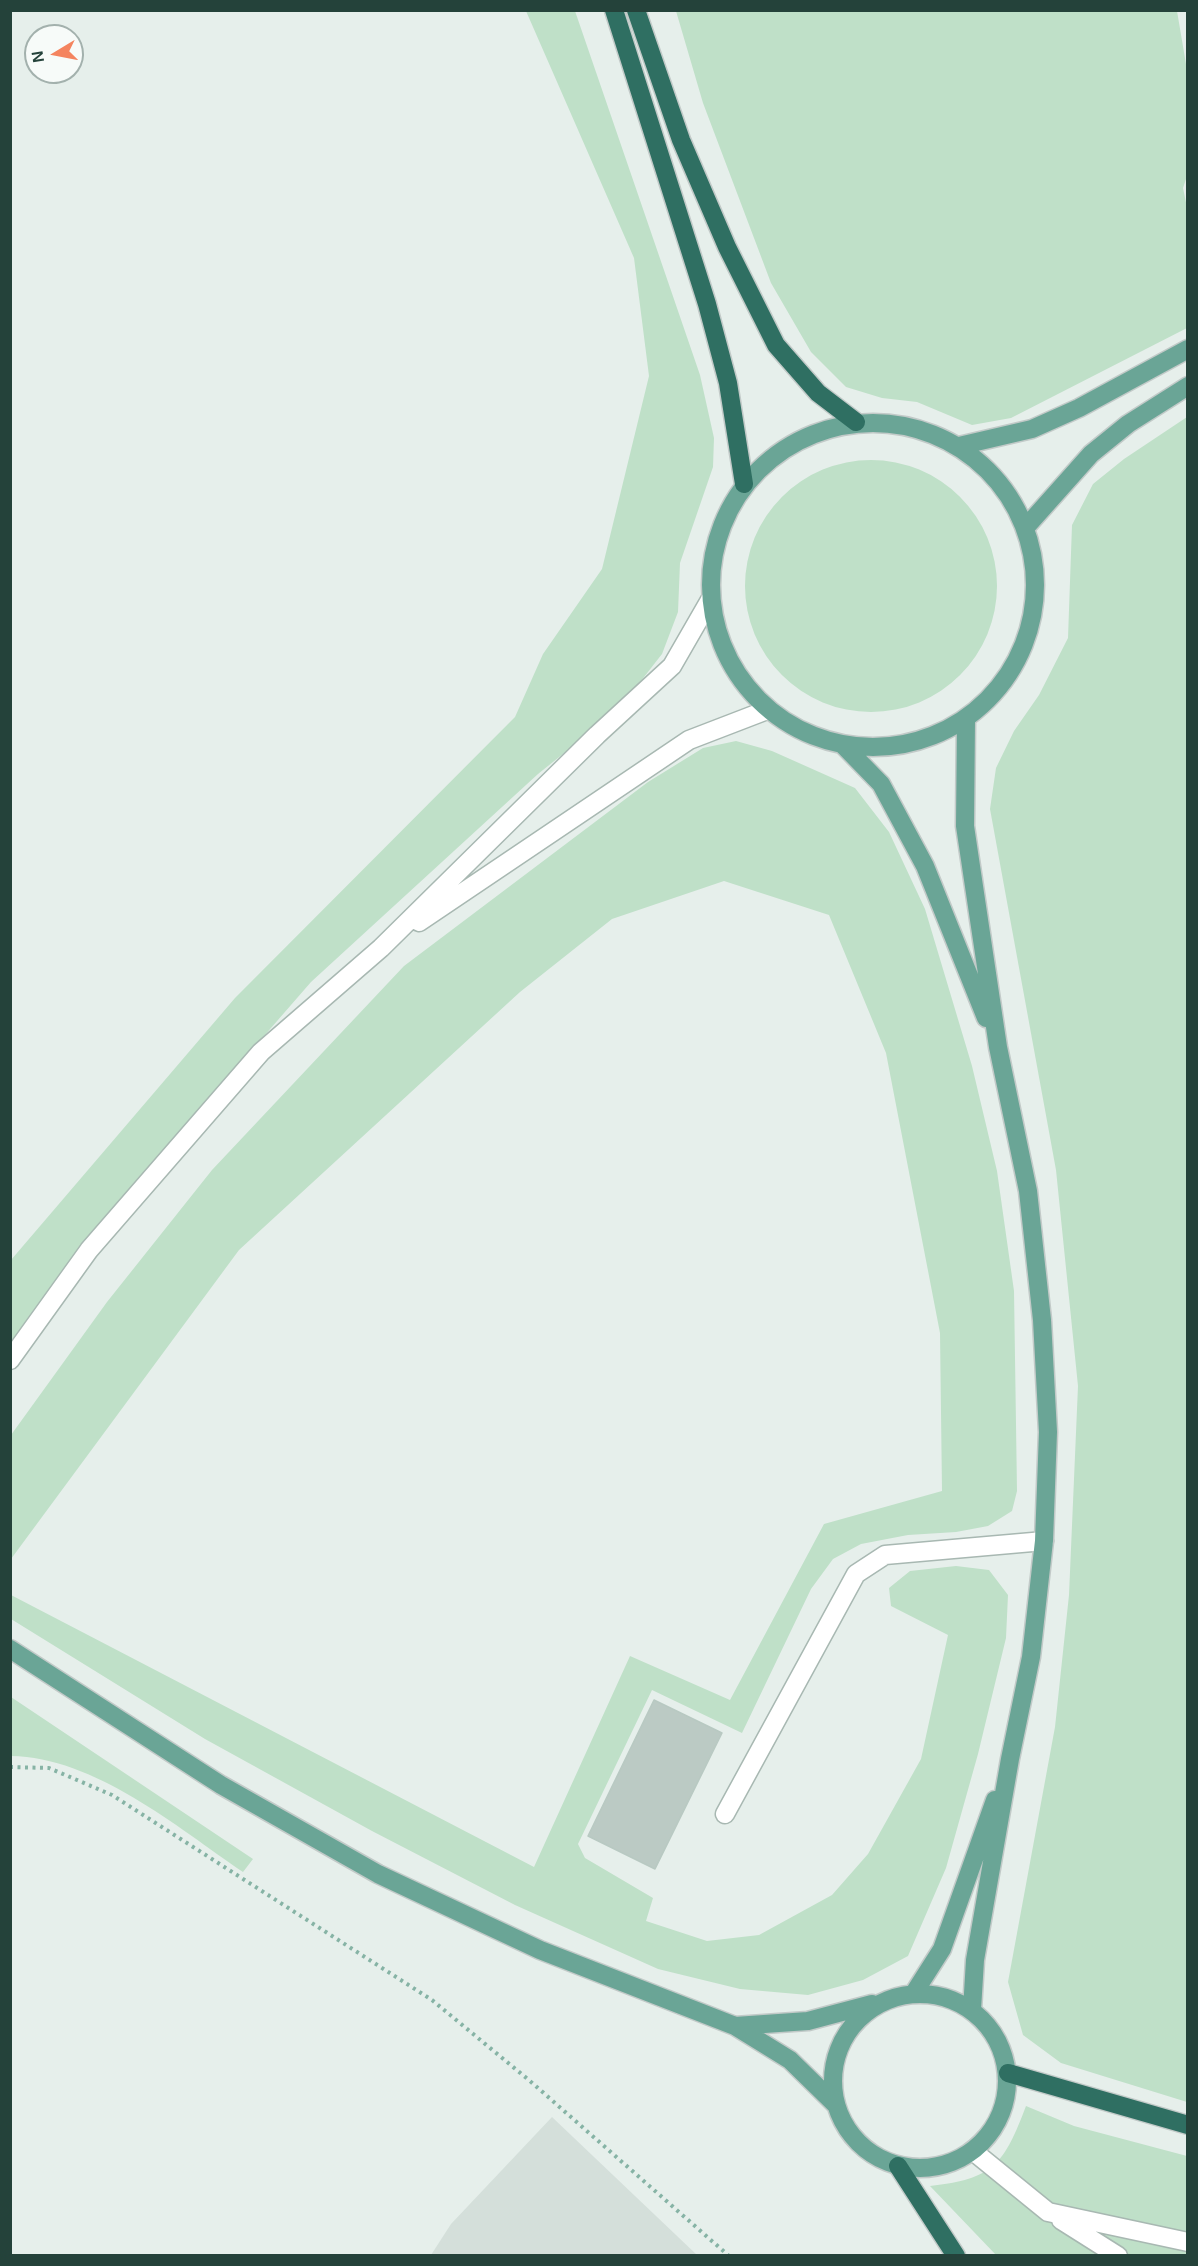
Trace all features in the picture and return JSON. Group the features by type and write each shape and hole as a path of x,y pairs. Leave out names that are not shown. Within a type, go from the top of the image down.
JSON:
{"highway":[{"path":"614,10 707,304 728,383 744,484"},
{"path":"636,10 681,140 727,247 776,345 818,393 856,422"},
{"path":"1008,2073 1188,2125"},
{"path":"898,2166 956,2256"}],"main road":[{"path":"958,446 1038,426 1079,408 1188,349"},
{"path":"1026,527 1091,454 1128,424 1188,386"},
{"path":"856,422 909,426 958,446 999,481 1026,527 1036,580 1029,634 1005,682 966,720 928,739 886,748 844,746 803,733 768,710 746,687 728,661 716,631 710,600 712,559 723,520 744,484 776,453 814,432 856,422"},
{"path":"966,720 965,825 998,1047 1028,1191 1042,1320 1048,1432 1044,1541 1031,1657 1010,1759 975,1960 972,2010"},
{"path":"844,746 881,784 925,866 998,1047"},
{"path":"10,1649 221,1785 378,1874 540,1950 735,2026 790,2060 835,2104"},
{"path":"914,1993 942,1949 1010,1759"},
{"path":"735,2026 808,2021 914,1993 934,1994 954,2000 972,2010 990,2027 1002,2049 1008,2073 1005,2103 993,2130 973,2151 946,2165 922,2169 898,2166 877,2157 858,2143 844,2125 835,2104 833,2079 836,2055 847,2032 863,2014 884,2001"}],"street":[{"path":"10,1360 89,1250 261,1052 381,948 597,735 672,666 710,600"},
{"path":"381,948 689,740 768,710"},
{"path":"725,1814 856,1574 885,1555 1044,1541"},
{"path":"973,2151 1048,2212 1118,2256"},
{"path":"1048,2212 1188,2242"}],"path":[{"path":"10,1767 49,1768 112,1795 432,2000 530,2081 729,2256"}],"shaded area":[{"path":"552,2117 697,2255 431,2255 451,2224"}],"green space":[{"path":"526,11 575,11 700,375 714,438 713,467 680,563 678,612 662,654 619,709 538,774 311,982 77,1251 11,1344 11,1260 235,998 515,717 543,654 602,569 649,376 634,258"},
{"path":"676,11 1177,11 1187,70 1188,173 1183,188 1188,212 1187,328 1011,418 972,425 917,402 882,398 846,387 811,352 771,283 703,103"},
{"path":"1187,417 1187,2102 1061,2063 1023,2035 1008,1982 1055,1727 1069,1595 1078,1386 1056,1170 990,809 996,768 1014,731 1039,695 1068,638 1072,525 1093,484 1124,459"},
{"path":"859,460 883,460 908,465 931,475 951,488 969,506 982,526 992,549 997,586 995,611 988,634 969,666 951,684 931,697 908,707 883,712 859,712 834,707 811,697 791,684 773,666 760,646 750,623 745,598 745,574 750,549 760,526 773,506 791,488 811,475 834,465"},
{"path":"736,741 772,751 855,788 889,832 925,909 972,1066 997,1171 1014,1291 1017,1491 1012,1511 988,1526 956,1532 908,1535 861,1544 833,1559 811,1589 742,1733 652,1690 578,1844 585,1858 653,1898 646,1921 707,1941 759,1935 832,1895 868,1854 921,1759 948,1635 891,1606 889,1588 910,1571 956,1566 989,1570 1008,1595 1006,1638 978,1754 946,1868 908,1956 863,1980 808,1995 740,1989 658,1969 515,1905 372,1831 205,1739 11,1619 11,1595 534,1867 630,1656 730,1700 824,1524 942,1491 940,1333 886,1053 829,915 724,881 612,919 520,992 239,1250 11,1559 11,1435 107,1302 212,1170 404,966 648,782 703,748"},
{"path":"11,1697 253,1859 243,1872 162,1816 103,1781 73,1768 42,1759 11,1756"},
{"path":"1026,2106 1074,2126 1187,2156 1187,2255 996,2255 930,2186 969,2179 994,2165 1011,2142"}],"building":[{"path":"654,1700 722,1733 655,1869 588,1836"}]}
